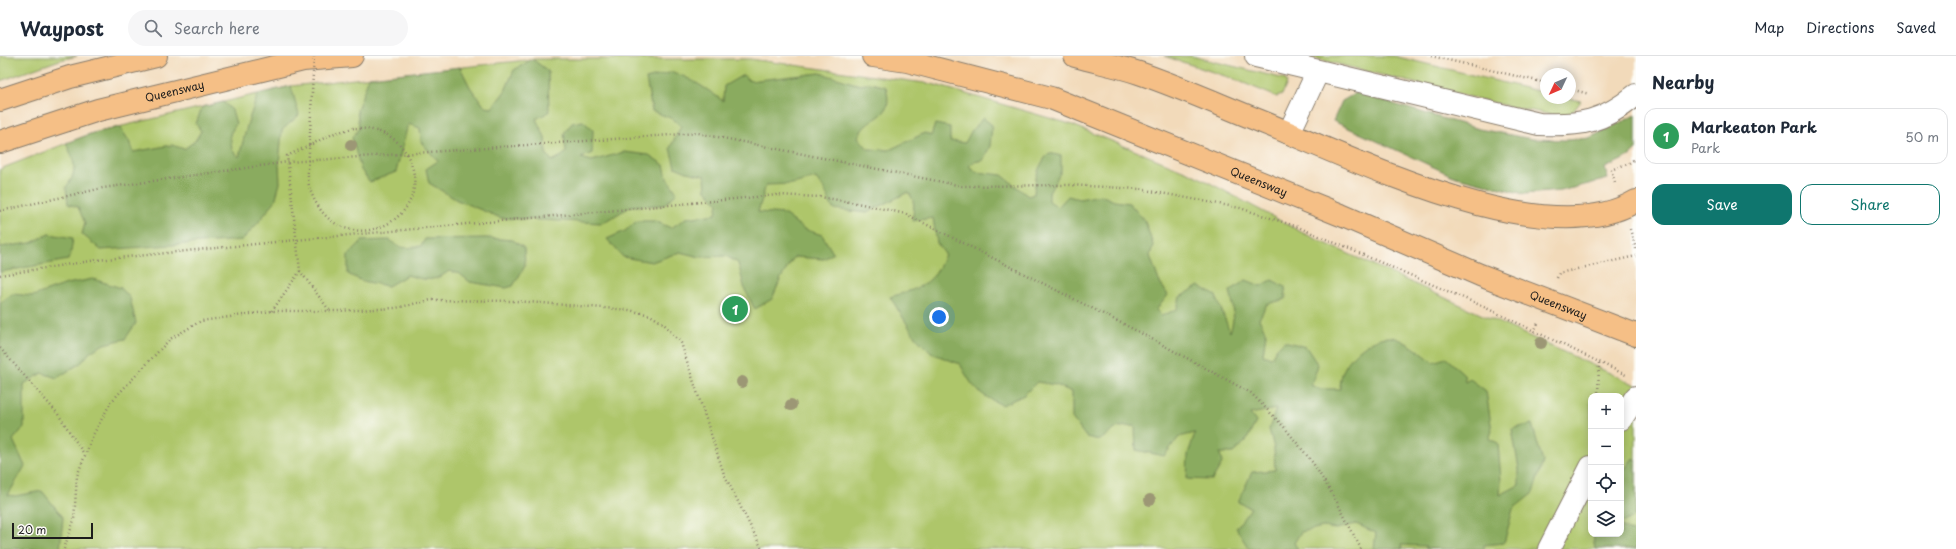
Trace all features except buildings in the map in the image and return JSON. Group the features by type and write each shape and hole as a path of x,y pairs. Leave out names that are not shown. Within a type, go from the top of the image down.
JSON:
{"highway":[{"path":"0,100 70,77 156,56"},
{"name":"Queensway","path":"0,142 105,108 303,60 352,56"},
{"name":"Queensway","path":"873,56 907,61 1051,98 1341,215 1480,275 1636,335"},
{"path":"1075,56 1138,73 1289,133 1398,180 1513,212 1539,216 1585,216 1623,208 1636,201"}],"street":[{"path":"1256,56 1539,124 1573,125 1596,120 1619,109 1636,95"},
{"path":"1289,133 1318,71"},
{"path":"1624,411 1633,386"},
{"path":"1550,549 1588,473"}],"path":[{"path":"314,56 309,188 320,209 331,221 345,228 361,232 382,227 392,222 404,210 412,195 414,178 411,161 402,146 389,135 372,128 354,128 335,133 287,156 300,270 329,310"},
{"path":"1431,56 1540,82"},
{"path":"0,211 103,188 288,162 698,133 962,186 1070,185 1140,190 1240,208 1298,227 1480,305 1599,362 1633,386"},
{"path":"1614,180 1611,170 1628,164 1636,158"},
{"path":"0,275 97,260 777,195 820,197 862,204 906,214 1139,332 1251,393 1285,428 1313,463 1337,502 1361,549"},
{"path":"1534,332 1559,273 1636,256"},
{"path":"272,311 300,270"},
{"path":"64,549 74,520 77,476 84,454 111,402 170,339 201,321 272,311 396,308 431,300 516,301 629,310 650,315 673,332 682,343 724,474 762,549"},
{"path":"0,348 58,414 84,454"},
{"path":"1598,393 1599,362"}],"green space":[{"path":"0,56 77,56 60,60 0,81"},
{"path":"1164,56 1192,56 1285,79 1287,83 1282,95 1277,97 1234,79"},
{"path":"1305,56 1394,56 1540,92 1540,104 1576,104 1576,100 1581,101 1568,118 1507,106"},
{"path":"532,59 548,71 549,112 536,119 545,137 546,153 552,161 562,156 566,152 564,133 572,123 583,121 593,130 592,153 581,158 592,161 624,152 649,155 664,165 667,178 677,193 664,205 632,206 602,223 501,218 457,200 429,183 426,169 438,161 421,142 420,128 408,124 396,172 370,182 361,170 352,138 359,128 357,110 369,77 460,67 470,87 485,107 492,108 505,91 514,70"},
{"path":"536,59 750,59 932,84 1070,124 1195,175 1303,233 1636,385 1636,549 0,549 0,169 93,133 291,86"},
{"path":"673,72 687,78 723,101 724,86 743,75 750,81 820,73 860,85 871,83 886,87 888,98 887,106 884,112 868,124 858,137 868,149 889,150 925,133 931,136 935,124 950,127 950,141 965,143 972,130 983,118 992,125 990,146 983,160 974,162 969,166 976,172 1002,175 1028,196 1034,194 1038,172 1042,162 1049,153 1061,156 1061,171 1049,193 1049,201 1058,207 1068,196 1079,199 1101,195 1114,201 1129,203 1145,221 1153,245 1150,256 1159,281 1168,295 1156,310 1162,316 1177,309 1180,297 1199,286 1216,296 1230,332 1233,322 1233,312 1230,291 1246,280 1261,286 1272,280 1285,287 1286,299 1267,304 1259,319 1266,333 1263,355 1271,358 1276,349 1284,341 1306,347 1318,365 1311,385 1319,389 1340,389 1342,374 1349,360 1361,348 1383,338 1391,337 1401,340 1433,362 1446,358 1464,374 1465,382 1470,379 1486,391 1492,431 1489,439 1498,443 1501,481 1500,495 1519,485 1519,469 1512,429 1532,424 1543,462 1533,493 1513,509 1504,543 1484,545 1484,549 1426,549 1426,546 1401,545 1402,549 1374,549 1376,533 1356,524 1336,529 1323,527 1301,532 1294,543 1298,549 1249,549 1236,528 1251,508 1238,502 1252,472 1275,470 1274,448 1269,429 1276,409 1250,414 1256,422 1246,441 1233,453 1220,453 1222,463 1212,480 1187,479 1188,454 1195,433 1179,437 1164,456 1136,450 1135,426 1118,427 1100,440 1086,437 1072,418 1072,392 1056,385 1037,382 1024,395 1002,405 987,397 976,389 960,364 931,353 916,338 890,297 910,291 925,284 936,273 945,254 937,243 933,218 912,221 914,209 911,195 908,192 867,213 833,209 824,189 816,178 792,184 766,185 758,212 784,214 804,229 822,235 833,253 824,259 794,257 781,278 772,299 755,309 745,290 738,263 726,256 700,257 680,252 652,262 623,257 607,239 625,231 637,221 655,221 671,228 686,218 716,214 718,203 706,190 705,176 687,172 675,167 670,148 681,126 673,119 652,111 646,79"},
{"path":"291,86 299,115 282,130 279,164 280,183 275,201 242,240 101,250 82,234 85,223 78,207 68,204 66,187 73,176 74,165 66,143 93,133 120,127 129,141 133,152 172,145 184,149 195,141 201,131 196,124 202,107 223,102 232,110 236,124 230,134 232,150 239,157 248,122 258,94"},
{"path":"1356,93 1479,129 1532,139 1567,140 1589,138 1636,115 1636,150 1630,156 1605,168 1608,179 1561,191 1524,194 1453,176 1333,121 1342,101"},
{"path":"49,234 73,238 68,260 0,272 0,247 31,243"},
{"path":"487,238 513,240 524,248 525,266 513,286 506,288 470,282 460,274 449,271 433,279 424,279 407,275 388,286 362,281 348,274 348,255 362,241 390,240 401,247 408,248 421,246 425,239"},
{"path":"93,279 121,288 130,298 136,323 125,339 104,344 90,352 82,362 57,378 42,373 24,384 24,427 13,440 25,466 8,495 15,496 42,491 63,517 60,549 0,549 0,303 12,294 33,296 67,284"},
{"path":"1633,458 1636,460 1636,511 1634,517 1624,522 1624,501 1624,470"},
{"path":"1624,528 1636,534 1636,549 1595,549 1593,537 1624,537"}],"place":[{"name":"Markeaton Park","path":"735,309"}]}
